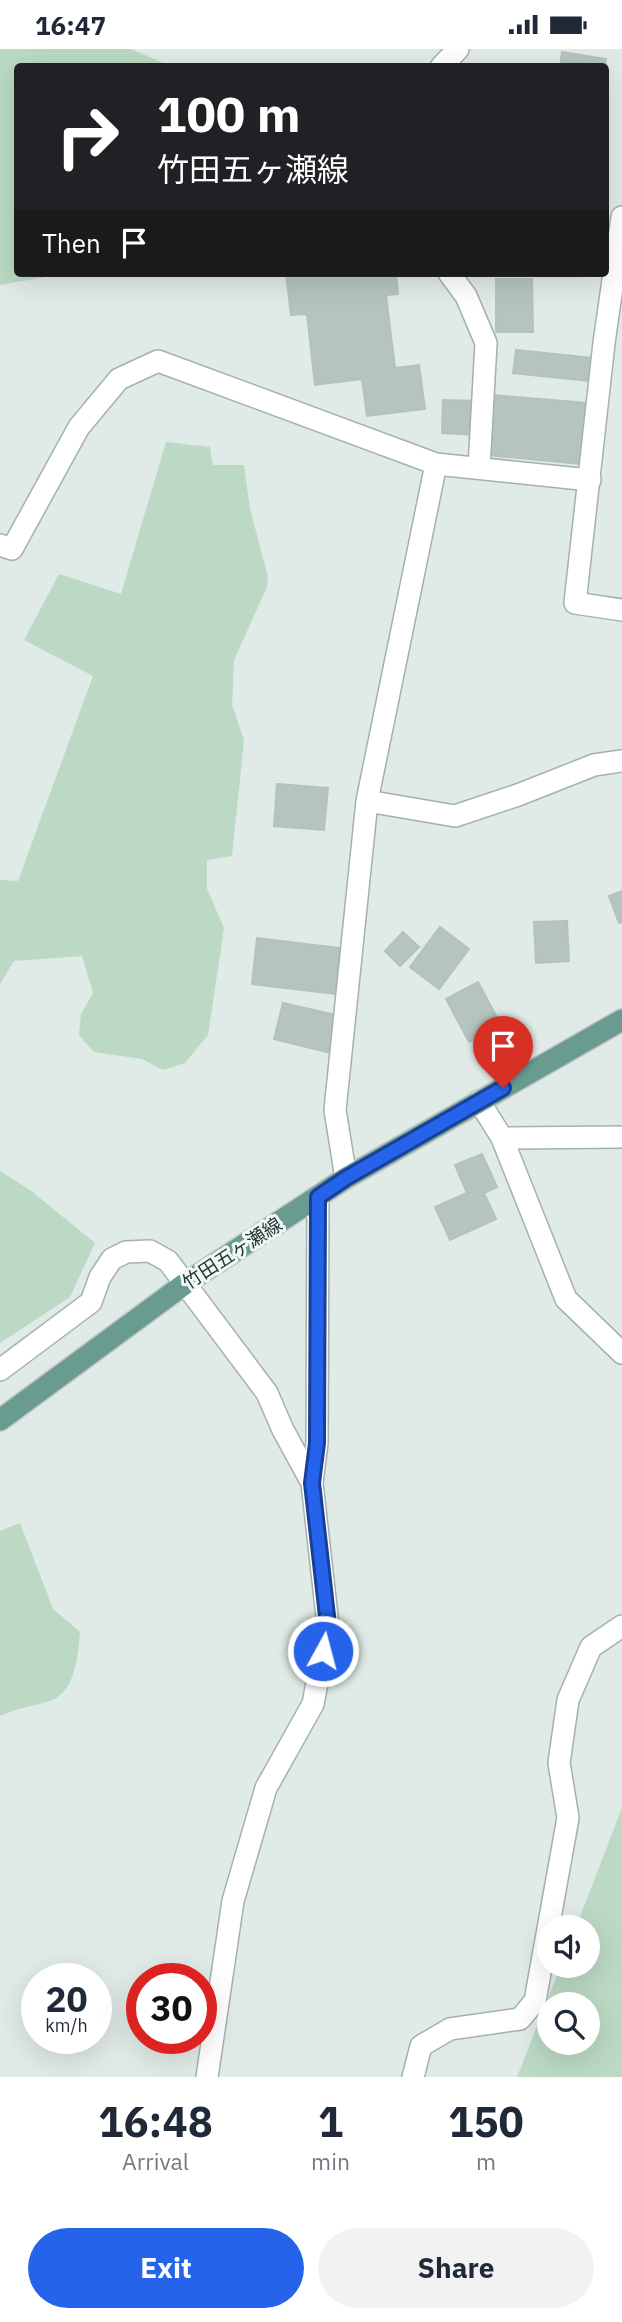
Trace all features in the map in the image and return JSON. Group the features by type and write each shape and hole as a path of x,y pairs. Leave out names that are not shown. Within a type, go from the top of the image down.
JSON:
{"main road":[{"name":"竹田五ヶ瀬線","path":"0,1420 186,1283 346,1178 622,1020"}],"street":[{"path":"445,63 458,49"},
{"path":"622,217 613,344 590,480 575,603 622,610"},
{"path":"452,277 466,296 485,343 479,468"},
{"path":"0,545 12,549 79,427 119,379 158,361 436,464 590,480"},
{"path":"346,1178 335,1110 367,801 436,464"},
{"path":"367,801 455,816 594,765 622,761"},
{"path":"479,1101 502,1138 566,1299 622,1353"},
{"path":"502,1138 622,1137"},
{"path":"207,2077 233,1901 266,1788 313,1704 328,1625 312,1483 317,1443 318,1197"},
{"path":"0,1370 91,1302 100,1277 112,1259 126,1252 150,1251 168,1261 267,1393 283,1430 312,1483"},
{"path":"413,2077 421,2046 450,2029 520,2019 535,2001 568,1818 559,1763 568,1700 591,1647 622,1626"}],"green space":[{"path":"0,49 131,49 163,63 14,63 14,277 46,277 0,285"},
{"path":"166,442 210,447 213,465 244,465 250,509 268,577 267,587 234,660 232,705 244,740 232,856 207,860 207,889 224,928 208,1035 185,1063 163,1070 142,1059 94,1052 79,1035 81,1014 93,993 82,956 14,961 0,984 0,880 18,881 93,676 24,640 59,574 121,594"},
{"path":"0,1171 30,1190 95,1243 70,1297 0,1343"},
{"path":"20,1523 53,1609 80,1632 77,1660 66,1689 52,1700 0,1716 0,1531"},
{"path":"622,1808 622,2077 517,2077 537,2026 537,2055 600,2055 600,1992 550,1992 556,1978 600,1978 600,1915 581,1915"}],"building":[{"path":"562,52 606,59 606,63 561,63"},
{"path":"286,277 396,277 398,294 386,295 395,368 419,365 425,409 367,416 362,379 315,385 307,314 291,315"},
{"path":"496,279 532,279 533,332 496,332"},
{"path":"516,350 592,358 589,381 513,373"},
{"path":"493,395 586,403 580,464 487,455"},
{"path":"443,400 477,401 476,435 442,433"},
{"path":"277,784 328,788 324,830 274,826"},
{"path":"622,891 622,922 619,923 609,896"},
{"path":"567,921 569,961 536,963 534,922"},
{"path":"440,927 469,949 439,989 410,967"},
{"path":"403,932 419,947 400,966 385,951"},
{"path":"257,938 340,948 335,994 252,984"},
{"path":"478,982 501,1025 469,1042 446,999"},
{"path":"283,1003 340,1016 331,1053 274,1039"},
{"path":"482,1154 497,1187 484,1193 496,1219 450,1240 435,1207 467,1193 455,1165"}],"route":[{"path":"323,1651 328,1625 312,1483 317,1443 318,1197 346,1178 503,1088"}]}
